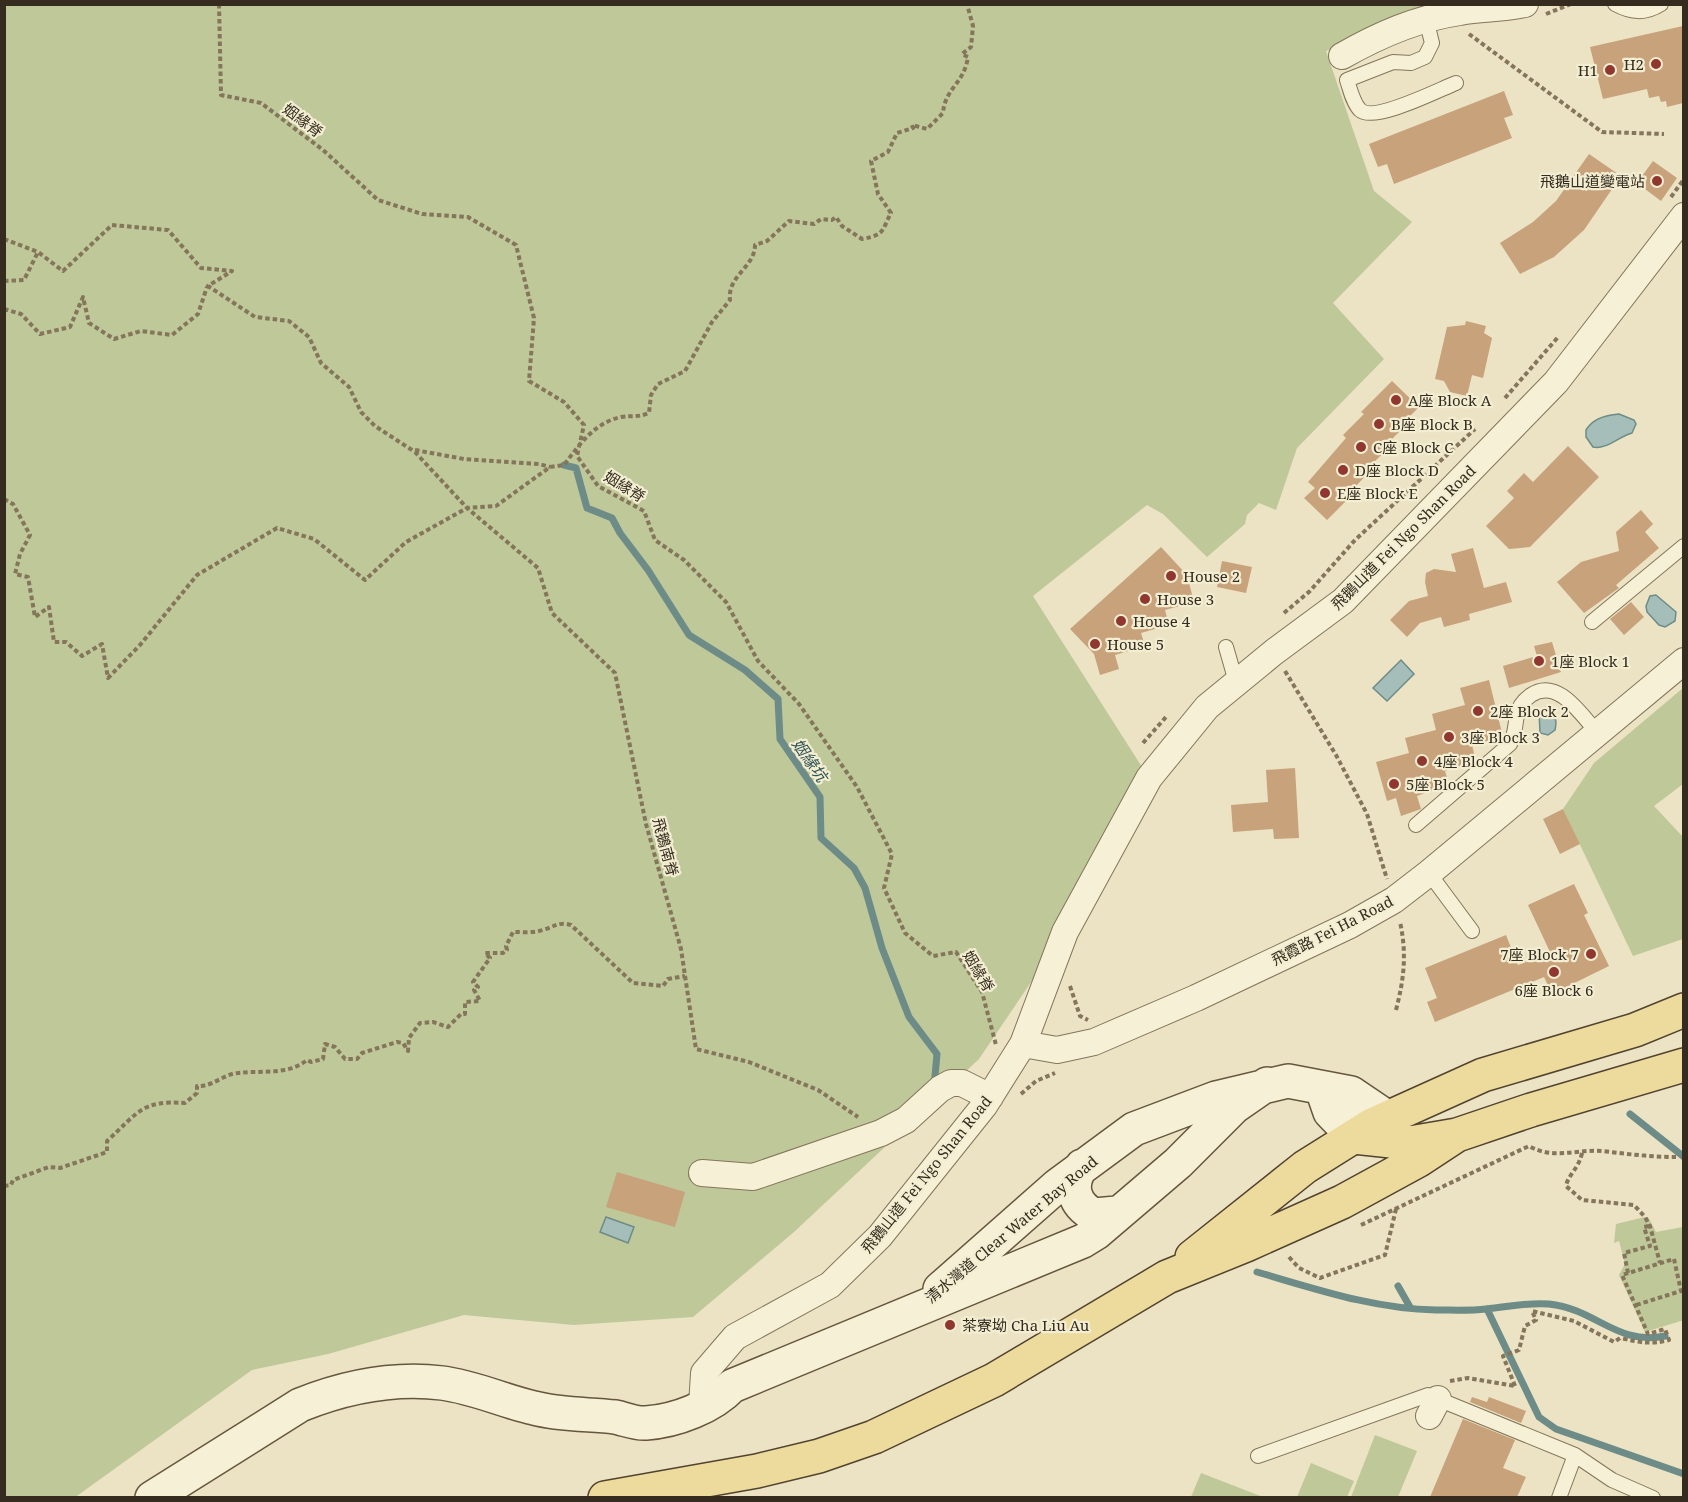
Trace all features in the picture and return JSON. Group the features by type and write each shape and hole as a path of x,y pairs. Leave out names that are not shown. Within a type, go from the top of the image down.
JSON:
{"main road":[{"path":"605,1497 757,1471 819,1456 874,1437 994,1380 1167,1277 1305,1167 1388,1118 1483,1075 1635,1030 1683,1010"},
{"path":"1635,1030 1683,1030"},
{"path":"1322,1089 1330,1112 1354,1137 1410,1143 1456,1135 1675,1074"},
{"name":"清水灣道 Clear Water Bay Road","path":"920,1306 1082,1166 1134,1129 1216,1098 1267,1084 1295,1081 1322,1089 1351,1093 1388,1118"},
{"name":"清水灣道 Clear Water Bay Road","path":"152,1497 300,1405 325,1395 368,1384 440,1383 462,1386 533,1408 574,1415 615,1417 645,1424 920,1306 1083,1241 1096,1233 1178,1163 1234,1107 1267,1084"},
{"path":"1167,1277 1342,1202 1419,1160 1456,1135"},
{"path":"1082,1166 1074,1186 1080,1205 1094,1215 1118,1213"}],"street":[{"path":"1342,56 1397,28 1426,19 1456,12 1525,4"},
{"name":"飛鵝山道 Fei Ngo Shan Road","path":"712,1394 704,1372 735,1337 823,1291 880,1236 990,1097 1023,1044 1065,932 1149,778 1207,707 1274,652 1343,601 1556,382 1674,211"},
{"name":"飛霞路 Fei Ha Road","path":"1023,1044 1057,1050 1094,1042 1196,998 1350,925 1394,900 1683,661"},
{"path":"702,1173 753,1177 881,1133 906,1120 940,1089 951,1083 962,1083 990,1097"}],"lane":[{"path":"1615,4 1629,11 1645,12 1661,4"},
{"path":"1426,19 1432,43 1425,57 1411,63 1393,62 1347,80 1356,105 1361,111 1376,115 1456,83"},
{"path":"1592,622 1683,546"},
{"path":"1226,647 1236,682"},
{"path":"1416,825 1510,744 1516,734 1518,710 1525,699 1535,693 1548,690 1559,693 1597,732"},
{"path":"1429,873 1472,931"},
{"path":"1258,1456 1432,1404 1575,1455 1612,1480 1653,1497"},
{"path":"1559,1497 1575,1455"}],"path":[{"name":"姻緣脊","path":"219,4 221,94 261,103 322,150 378,200 422,214 468,217 516,245 534,318 530,381 564,402 584,425 577,456 598,486 644,511 655,540 684,560 726,603 758,661 799,704 857,787 892,854 884,888 904,933 933,956 956,952 982,992 994,1042 1005,1071"},
{"path":"208,286 255,317 289,321 309,337 321,363 349,387 361,412 375,426 411,449 464,459 539,464 550,467 564,465 593,429 622,417 636,418 649,413 651,395 658,384 685,371 712,322 730,300 729,293 735,278 755,256 755,245 767,241 789,221 814,224 821,219 832,220 836,217 842,226 862,239 876,235 887,228 891,213 878,194 871,161 888,152 897,133 913,128 912,125 927,129 944,113 945,98 963,75 967,63 968,57 962,54 971,47 973,26 967,4"},
{"path":"1466,31 1602,132 1664,134"},
{"path":"1674,211 1683,179"},
{"path":"4,239 38,252 63,271 112,225 168,230 201,268 232,271 208,286 198,314 172,335 141,331 114,339 89,323 83,297 70,327 40,334 21,314 4,309"},
{"path":"4,281 24,280 38,252"},
{"path":"1498,406 1563,332"},
{"path":"1275,620 1310,591 1355,540 1482,422"},
{"name":"飛鵝南脊","path":"411,449 467,508 538,568 552,613 615,673 646,824 681,948 696,1049 749,1062 818,1090 881,1133"},
{"path":"4,499 13,504 30,535 20,554 15,574 28,578 35,617 49,607 54,642 66,642 82,656 102,644 108,678 140,645 197,575 277,528 314,539 365,580 406,542 467,508 496,506 550,467"},
{"path":"1274,652 1336,755 1367,814 1387,880"},
{"path":"1143,743 1166,716"},
{"path":"1378,887 1395,874"},
{"path":"1389,925 1409,914"},
{"path":"1395,1010 1405,977 1405,943 1399,920"},
{"path":"4,1186 11,1185 13,1180 49,1167 77,1163 107,1152 107,1141 147,1106 161,1101 186,1103 197,1093 197,1086 214,1084 239,1072 270,1073 301,1065 306,1060 310,1062 323,1059 325,1044 335,1047 345,1059 357,1059 362,1053 397,1042 403,1043 408,1051 409,1038 420,1023 433,1022 448,1026 461,1014 465,1014 465,1002 480,1001 474,990 478,987 473,982 490,958 485,953 503,953 507,950 506,946 513,932 544,930 550,925 564,923 571,925 633,983 663,986 668,979 685,976"},
{"path":"1069,982 1080,1016 1091,1022"},
{"path":"1019,1096 1036,1081 1058,1072"},
{"path":"1352,1229 1529,1146 1543,1154 1600,1151 1633,1157 1676,1157"},
{"path":"1582,1153 1579,1166 1567,1180 1566,1186 1582,1200 1634,1205 1650,1226 1660,1263"},
{"path":"1300,1252 1289,1257 1299,1268 1320,1278 1385,1255 1396,1209"},
{"path":"1628,1273 1624,1253 1650,1246 1644,1227 1650,1226"},
{"path":"1432,1404 1424,1385 1468,1378 1515,1386 1503,1356 1519,1350 1525,1326 1536,1320 1532,1311 1574,1321 1614,1342 1620,1338 1655,1344 1669,1340 1665,1329 1648,1334 1622,1275 1674,1259 1681,1291 1636,1305"}],"green space":[{"path":"4,5 1443,5 1326,51 1374,191 1412,222 1333,303 1384,359 1297,448 1276,510 1259,503 1247,515 1245,524 1207,557 1163,514 1147,505 1033,596 1149,778 1065,932 979,1059 794,1232 693,1317 574,1325 464,1315 328,1354 252,1370 74,1498 4,1497"},
{"path":"1683,688 1683,784 1654,806 1683,837 1683,939 1633,956 1563,809 1594,763"},
{"path":"1648,1217 1656,1232 1683,1227 1684,1320 1645,1332 1619,1275 1625,1264 1619,1241 1614,1243 1616,1224"},
{"path":"1375,1435 1417,1451 1398,1497 1351,1497"},
{"path":"1311,1463 1354,1481 1347,1497 1297,1497"},
{"path":"1201,1473 1263,1497 1191,1497"}],"water":[{"path":"1619,414 1634,420 1636,424 1632,433 1607,445 1593,447 1586,437 1586,430 1589,426 1600,418"},
{"path":"1656,595 1676,612 1675,621 1665,627 1659,625 1647,612 1646,606 1650,596"},
{"path":"1401,660 1414,674 1387,701 1373,688"},
{"path":"1546,707 1552,711 1556,720 1555,730 1548,735 1540,733 1539,711"},
{"path":"606,1217 634,1227 628,1243 600,1232"}],"building":[{"path":"1683,26 1683,103 1667,107 1666,101 1661,102 1659,96 1649,98 1647,89 1603,99 1590,47"},
{"path":"1504,91 1513,115 1504,118 1512,138 1394,184 1387,164 1378,167 1369,144"},
{"path":"1589,154 1621,176 1584,230 1554,257 1520,274 1500,243 1533,222 1556,201"},
{"name":"飛鵝山道變電站","path":"1653,161 1677,178 1661,201 1637,183"},
{"path":"1466,321 1486,326 1484,333 1492,338 1483,378 1472,375 1467,396 1450,392 1444,381 1435,379 1447,327 1465,325"},
{"path":"1392,381 1419,407 1409,417 1411,420 1391,440 1394,443 1373,463 1375,466 1355,487 1358,489 1327,520 1304,498 1315,488 1308,482 1346,438 1343,435 1364,414 1361,412"},
{"path":"1568,446 1599,477 1530,547 1509,549 1486,526 1514,498 1507,491 1524,473 1533,482"},
{"path":"1641,510 1653,524 1645,532 1659,548 1616,585 1619,588 1584,613 1557,582 1581,562 1619,551 1616,532"},
{"path":"1161,547 1187,575 1194,602 1165,610 1169,625 1141,633 1145,646 1115,655 1119,669 1100,675 1094,654 1070,629"},
{"path":"1473,548 1484,588 1506,582 1512,602 1469,614 1470,620 1444,627 1441,617 1420,623 1407,637 1390,620 1409,601 1428,596 1426,573 1434,569 1456,572 1451,554"},
{"path":"1222,561 1252,567 1246,593 1217,587"},
{"path":"1631,602 1644,617 1624,635 1610,619"},
{"name":"1座 Block 1","path":"1552,642 1561,672 1509,688 1503,666 1537,656 1534,646"},
{"path":"1489,680 1503,737 1472,745 1476,761 1445,771 1449,784 1417,796 1421,809 1401,816 1396,798 1387,801 1376,762 1409,753 1405,738 1436,730 1432,714 1465,705 1460,688"},
{"path":"1295,768 1299,838 1274,839 1273,829 1233,832 1231,805 1268,802 1266,770"},
{"path":"1563,809 1580,844 1560,854 1543,819"},
{"path":"1574,884 1588,913 1584,915 1609,966 1552,994 1544,977 1435,1022 1427,1002 1437,998 1425,968 1506,935 1518,965 1550,952 1528,905"},
{"path":"617,1172 685,1192 675,1227 606,1207"},
{"path":"1472,1397 1487,1402 1489,1397 1526,1411 1521,1423 1470,1402"},
{"path":"1463,1419 1515,1440 1503,1468 1526,1477 1517,1497 1430,1497"}],"waterway":[{"name":"姻緣坑","path":"564,465 576,468 587,508 612,518 689,635 745,670 778,699 780,739 820,797 821,838 854,868 865,888 882,948 909,1017 937,1054 934,1087"},
{"path":"1630,1114 1684,1157"},
{"path":"1257,1272 1345,1297 1413,1309 1474,1310 1525,1304 1549,1304 1566,1307 1633,1336 1648,1338 1665,1336"},
{"path":"1398,1286 1410,1307"},
{"path":"1487,1309 1539,1417 1556,1429 1684,1474"}],"place":[{"name":"H2","path":"1656,64"},
{"name":"H1","path":"1610,70"},
{"name":"飛鵝山道變電站","path":"1657,181"},
{"name":"A座 Block A","path":"1396,400"},
{"name":"B座 Block B","path":"1379,424"},
{"name":"C座 Block C","path":"1361,447"},
{"name":"D座 Block D","path":"1343,470"},
{"name":"E座 Block E","path":"1325,493"},
{"name":"House 2","path":"1171,576"},
{"name":"House 3","path":"1145,599"},
{"name":"House 4","path":"1121,621"},
{"name":"House 5","path":"1095,644"},
{"name":"1座 Block 1","path":"1539,661"},
{"name":"2座 Block 2","path":"1478,711"},
{"name":"3座 Block 3","path":"1449,737"},
{"name":"4座 Block 4","path":"1422,761"},
{"name":"5座 Block 5","path":"1394,784"},
{"name":"7座 Block 7","path":"1591,954"},
{"name":"6座 Block 6","path":"1554,972"},
{"name":"茶寮坳 Cha Liu Au","path":"950,1325"}]}
